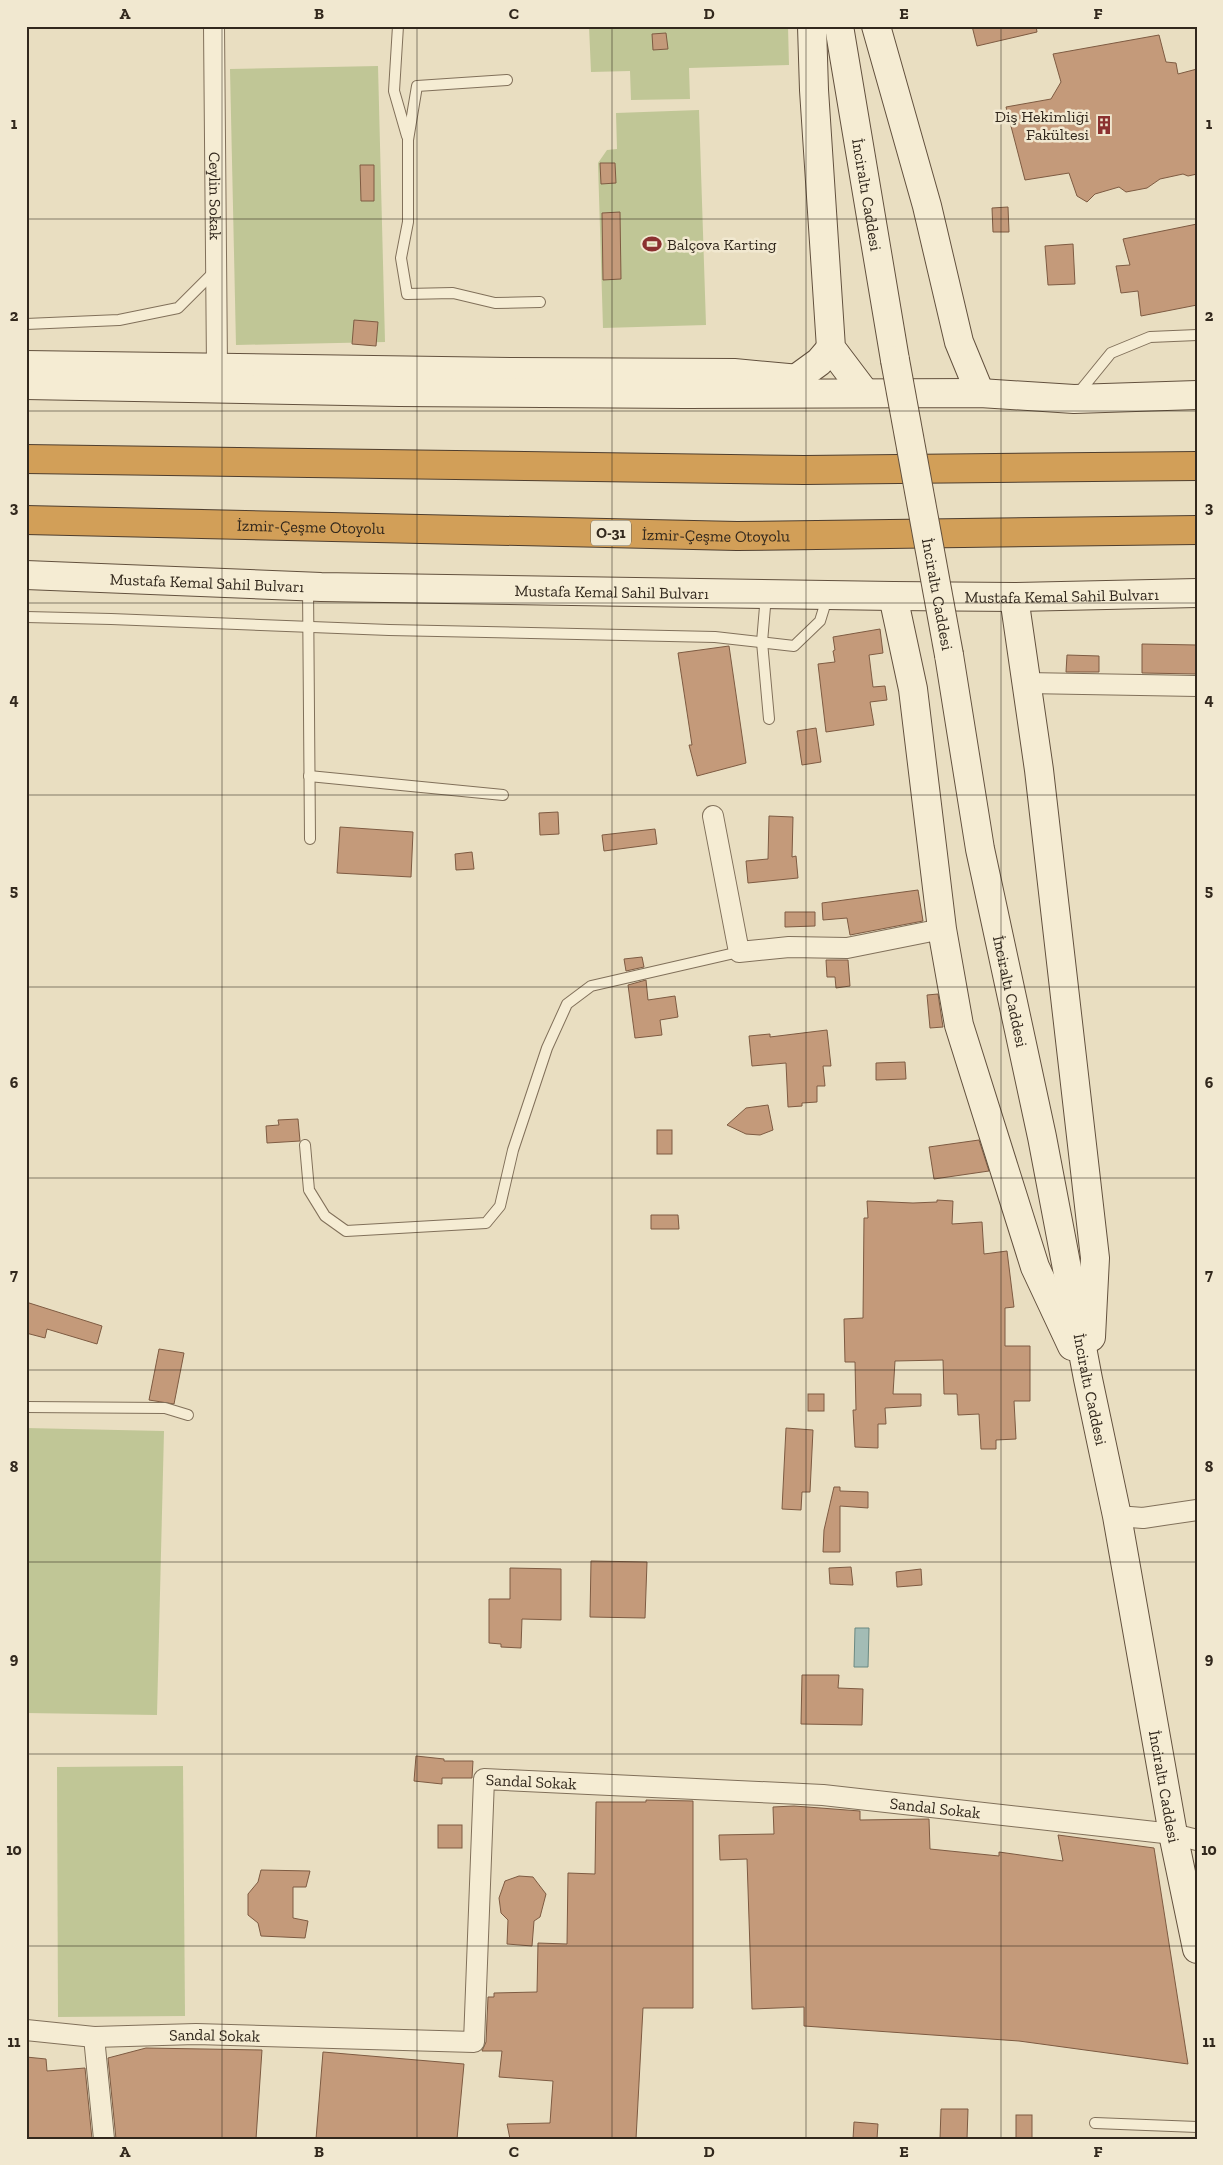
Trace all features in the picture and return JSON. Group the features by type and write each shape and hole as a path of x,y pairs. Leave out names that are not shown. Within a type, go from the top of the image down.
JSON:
{"highway":[{"path":"26,459 804,470 1197,466"},
{"name":"İzmir-Çeşme Otoyolu","path":"26,520 737,536 1197,530"}],"main road":[{"path":"812,26 814,90 831,348 853,394"},
{"path":"876,26 927,206 958,342 980,392"},
{"name":"İnciraltı Caddesi","path":"841,28 895,360 949,655 980,849 1042,1136 1088,1379 1185,1837 1197,1949"},
{"path":"797,378 819,362 831,348"},
{"path":"26,365 515,372 734,372 797,378 853,394"},
{"path":"26,385 409,392 853,394 980,392 1074,400 1197,394"},
{"name":"Mustafa Kemal Sahil Bulvarı","path":"26,575 308,586 766,594 1014,597 1197,594"},
{"path":"893,596 913,689 942,928 959,1025 1035,1268 1088,1379"},
{"path":"1014,597 1039,770 1096,1258 1088,1379"}],"street":[{"name":"Ceylin Sokak","path":"214,26 217,367"},
{"path":"1026,683 1197,686"},
{"path":"713,816 739,952 789,947 847,948 942,928"},
{"path":"1117,1516 1143,1518 1197,1510"},
{"name":"Sandal Sokak","path":"26,2030 94,2037 196,2034 474,2042 484,1779 823,1795 1185,1837"},
{"path":"94,2037 104,2139"}],"lane":[{"path":"398,26 394,91 408,140"},
{"path":"507,80 417,86 408,140 408,222 400,258 408,294 452,293 495,302 540,302"},
{"path":"26,324 119,320 178,308 216,270"},
{"path":"1074,400 1111,353 1150,337 1197,335"},
{"path":"308,586 310,840"},
{"path":"766,594 762,642 769,719"},
{"path":"26,617 308,627 715,637 794,646 820,621 829,594"},
{"path":"309,776 503,795"},
{"path":"305,1144 309,1190 326,1216 346,1231 486,1223 500,1206 514,1150 544,1057 567,1004 591,986 739,952"},
{"path":"26,1407 164,1408 188,1415"},
{"path":"1095,2123 1197,2127"}],"green space":[{"path":"589,26 788,26 789,65 689,68 690,99 631,100 630,71 591,72"},
{"path":"378,66 385,342 236,345 230,69"},
{"name":"Balçova Karting","path":"699,110 706,325 603,328 598,163 607,150 617,149 616,113"},
{"path":"26,1428 164,1431 157,1715 26,1713"},
{"path":"183,1766 185,2016 58,2017 57,1767"}],"water":[{"path":"855,1628 869,1628 868,1667 854,1667"}],"building":[{"path":"972,26 1036,26 1037,32 977,46"},
{"path":"666,33 668,49 653,50 652,34"},
{"name":"Diş Hekimliği Fakültesi","path":"1159,35 1166,62 1176,63 1178,74 1197,69 1197,174 1188,176 1183,174 1160,179 1147,188 1126,192 1119,187 1095,194 1087,202 1077,196 1069,173 1025,180 1006,107 1051,99 1061,82 1053,54"},
{"path":"600,163 615,163 616,183 601,184"},
{"path":"360,165 374,165 374,201 361,201"},
{"path":"1008,207 1009,232 993,232 992,208"},
{"path":"620,212 621,279 603,280 602,213"},
{"path":"1197,224 1197,305 1141,316 1138,291 1121,293 1116,266 1130,265 1123,239"},
{"path":"1073,244 1075,284 1048,285 1045,246"},
{"path":"354,320 378,322 376,346 352,344"},
{"path":"880,629 883,653 869,655 873,687 885,686 887,700 870,702 874,725 826,732 818,664 835,662 833,637"},
{"path":"1142,644 1197,645 1197,674 1142,673"},
{"path":"729,646 746,763 697,776 689,745 692,745 678,653"},
{"path":"1067,655 1099,656 1099,672 1066,672"},
{"path":"816,728 821,762 802,765 797,731"},
{"path":"558,812 559,834 540,835 539,813"},
{"path":"769,816 793,817 792,857 796,856 798,878 748,883 746,861 768,859"},
{"path":"340,827 413,832 411,877 337,873"},
{"path":"655,829 657,844 604,851 602,835"},
{"path":"472,852 474,869 456,870 455,854"},
{"path":"918,890 923,921 850,935 847,918 823,920 822,903"},
{"path":"785,912 815,912 815,926 785,927"},
{"path":"642,957 644,967 626,971 624,959"},
{"path":"826,960 848,960 850,986 836,988 835,977 827,977"},
{"path":"646,980 648,1000 675,996 678,1017 660,1020 662,1035 635,1038 628,985"},
{"path":"938,994 943,1027 930,1028 927,995"},
{"path":"827,1030 831,1066 823,1066 825,1086 817,1086 817,1102 802,1103 802,1106 788,1107 786,1063 752,1066 749,1036 770,1034 770,1037"},
{"path":"905,1062 906,1079 876,1080 876,1063"},
{"path":"768,1105 773,1130 760,1135 746,1134 727,1125 746,1108"},
{"path":"298,1119 300,1141 267,1143 266,1126 279,1125 278,1120"},
{"path":"657,1130 672,1130 672,1154 657,1154"},
{"path":"979,1140 989,1171 934,1179 929,1147"},
{"path":"937,1200 953,1201 952,1224 982,1222 984,1254 1007,1251 1014,1307 1005,1308 1005,1346 1030,1346 1030,1401 1014,1401 1016,1439 996,1440 996,1449 981,1449 979,1414 958,1415 957,1394 944,1394 943,1360 895,1361 893,1394 921,1394 921,1406 885,1408 886,1424 878,1424 878,1448 855,1447 853,1410 856,1410 855,1362 845,1362 844,1319 863,1318 864,1218 868,1218 867,1201 913,1203 937,1202"},
{"path":"651,1215 678,1215 679,1229 651,1229"},
{"path":"26,1302 102,1326 97,1344 47,1329 45,1338 26,1333"},
{"path":"159,1349 184,1353 174,1404 149,1400"},
{"path":"808,1394 824,1394 824,1411 808,1411"},
{"path":"786,1428 813,1430 810,1492 802,1492 801,1510 782,1509"},
{"path":"834,1487 840,1487 840,1491 868,1492 868,1508 840,1506 840,1552 823,1552 824,1530"},
{"path":"591,1561 647,1562 645,1618 590,1617"},
{"path":"851,1567 853,1585 830,1584 829,1568"},
{"path":"510,1568 561,1569 561,1620 522,1619 521,1648 501,1647 501,1644 489,1643 489,1599 510,1599"},
{"path":"921,1569 922,1585 897,1587 896,1572"},
{"path":"802,1675 839,1675 838,1688 863,1689 862,1725 801,1724"},
{"path":"416,1756 444,1759 444,1761 473,1761 472,1778 442,1778 442,1784 414,1781"},
{"path":"646,1800 693,1801 693,2008 643,2008 636,2139 510,2139 507,2124 550,2123 553,2081 499,2077 502,2051 482,2051 486,2042 488,1997 494,1997 494,1993 537,1992 538,1943 567,1944 568,1873 595,1874 596,1802 646,1802"},
{"path":"794,1806 860,1811 860,1820 929,1819 930,1849 999,1856 999,1852 1063,1861 1058,1835 1154,1848 1188,2064 1019,2041 804,2026 804,2007 752,2009 747,1859 720,1860 719,1835 774,1834 773,1807"},
{"path":"438,1825 462,1825 462,1848 438,1848"},
{"path":"261,1870 310,1871 306,1887 293,1887 293,1918 308,1921 305,1938 261,1936 258,1923 248,1915 248,1894 258,1882"},
{"path":"519,1876 533,1877 546,1894 540,1917 534,1921 532,1946 507,1944 508,1920 501,1913 499,1898 505,1881"},
{"path":"146,2048 262,2050 256,2139 116,2139 108,2058"},
{"path":"323,2052 464,2064 457,2139 316,2139"},
{"path":"26,2057 46,2059 47,2071 85,2068 92,2139 26,2139"},
{"path":"941,2109 968,2109 967,2139 940,2139"},
{"path":"1016,2115 1032,2115 1032,2139 1016,2139"},
{"path":"854,2122 878,2124 877,2139 853,2139"}],"place":[{"name":"Diş Hekimliği Fakültesi","path":"1104,125"},
{"name":"Balçova Karting","path":"652,244"}]}
